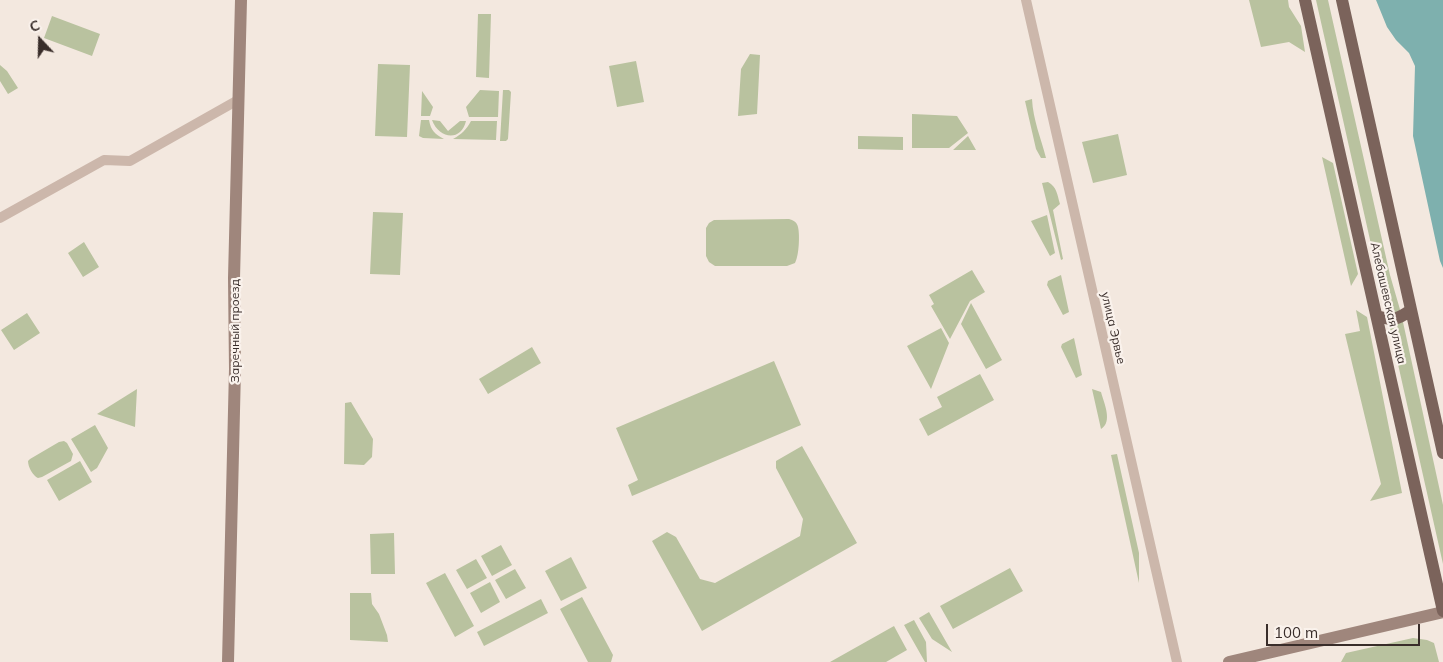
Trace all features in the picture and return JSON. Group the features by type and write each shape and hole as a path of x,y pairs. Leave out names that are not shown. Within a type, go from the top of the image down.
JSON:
{"main road":[{"name":"Алебашевская улица","path":"1305,0 1443,612"},
{"name":"Алебашевская улица","path":"1342,0 1443,453"},
{"path":"1377,316 1394,320 1411,310"}],"street":[{"name":"Заречный проезд","path":"228,662 235,378 234,278 241,0"},
{"name":"улица Эрвье","path":"1026,0 1176,662"},
{"path":"0,218 104,160 130,161 238,100"},
{"path":"1229,662 1443,612"}],"green space":[{"path":"1249,0 1288,0 1289,7 1301,26 1305,52 1289,42 1261,47"},
{"path":"1316,0 1328,0 1390,275 1401,313 1443,505 1443,564"},
{"path":"478,14 491,14 489,78 476,77"},
{"path":"52,16 100,34 92,56 44,38"},
{"path":"750,54 760,55 757,114 738,116 741,69"},
{"path":"636,61 644,102 617,107 609,66"},
{"path":"378,64 410,65 407,137 375,136"},
{"path":"0,65 7,71 18,88 8,94 0,81"},
{"path":"480,90 499,91 498,117 469,117 466,107"},
{"path":"503,90 511,92 508,139 500,141"},
{"path":"422,91 433,107 430,116 421,116"},
{"path":"1032,99 1046,158 1041,158 1036,149 1025,101"},
{"path":"912,114 957,116 968,133 949,148 912,148"},
{"path":"421,120 429,120 434,132 444,139 423,138 419,136"},
{"path":"432,120 440,121 448,131 460,121 466,121 460,132 450,136 440,131"},
{"path":"471,121 497,121 496,140 453,139 464,132"},
{"path":"1118,134 1127,175 1093,183 1082,142"},
{"path":"858,136 903,137 903,150 858,149"},
{"path":"968,136 976,150 953,150"},
{"path":"1322,157 1333,163 1358,274 1351,286"},
{"path":"1048,182 1055,189 1060,204 1053,210 1063,259 1061,260 1042,183"},
{"path":"373,212 403,213 400,275 370,274"},
{"path":"1047,215 1055,253 1050,256 1031,221"},
{"path":"789,219 796,223 799,231 795,263 787,266 715,266 709,262 706,256 706,228 714,220"},
{"path":"84,242 99,267 83,277 68,253"},
{"path":"972,270 985,292 970,301 950,339 931,306 934,304 929,295"},
{"path":"1061,275 1069,312 1063,315 1047,285 1048,281"},
{"path":"971,303 1002,360 986,369 961,324"},
{"path":"1356,310 1367,317 1402,493 1370,501 1381,484 1345,334 1360,331"},
{"path":"27,313 40,333 14,350 1,330"},
{"path":"941,328 949,343 931,389 907,346"},
{"path":"1074,338 1082,375 1076,378 1061,347 1062,344"},
{"path":"532,347 541,363 488,394 479,379"},
{"path":"774,361 801,425 632,496 628,485 638,480 616,428"},
{"path":"980,374 994,400 928,436 919,419 942,407 937,397"},
{"path":"137,389 135,427 97,414"},
{"path":"1092,389 1101,392 1105,407 1107,417 1105,426 1101,429"},
{"path":"351,402 373,439 372,457 364,465 344,464 345,403"},
{"path":"95,425 108,448 97,468 91,472 71,439"},
{"path":"64,441 73,454 71,461 42,477 36,477 31,471 28,461 59,442"},
{"path":"802,446 857,543 702,631 652,541 667,532 676,537 700,579 715,583 800,536 803,519 776,468 776,461"},
{"path":"1117,454 1139,553 1139,583 1111,455"},
{"path":"80,461 92,482 59,501 47,480"},
{"path":"394,533 395,574 371,574 370,534"},
{"path":"501,545 512,565 492,576 481,556"},
{"path":"571,557 587,588 561,601 545,571"},
{"path":"476,559 487,578 467,589 456,570"},
{"path":"1010,568 1023,591 953,629 940,606"},
{"path":"515,569 526,588 506,599 495,580"},
{"path":"445,573 474,626 455,637 426,583"},
{"path":"490,582 500,602 481,613 470,593"},
{"path":"350,593 371,593 372,604 379,614 388,642 350,640"},
{"path":"582,597 613,655 611,662 588,662 560,609"},
{"path":"541,599 548,613 484,646 477,632"},
{"path":"929,612 952,652 932,639 919,618"},
{"path":"914,620 926,642 927,662 925,662 904,625"},
{"path":"894,626 907,650 886,662 830,662"},
{"path":"1413,638 1434,643 1439,662 1341,662 1346,653"}],"water":[{"path":"1376,0 1443,0 1443,268 1413,136 1415,66 1409,53 1396,40 1387,27"}]}
